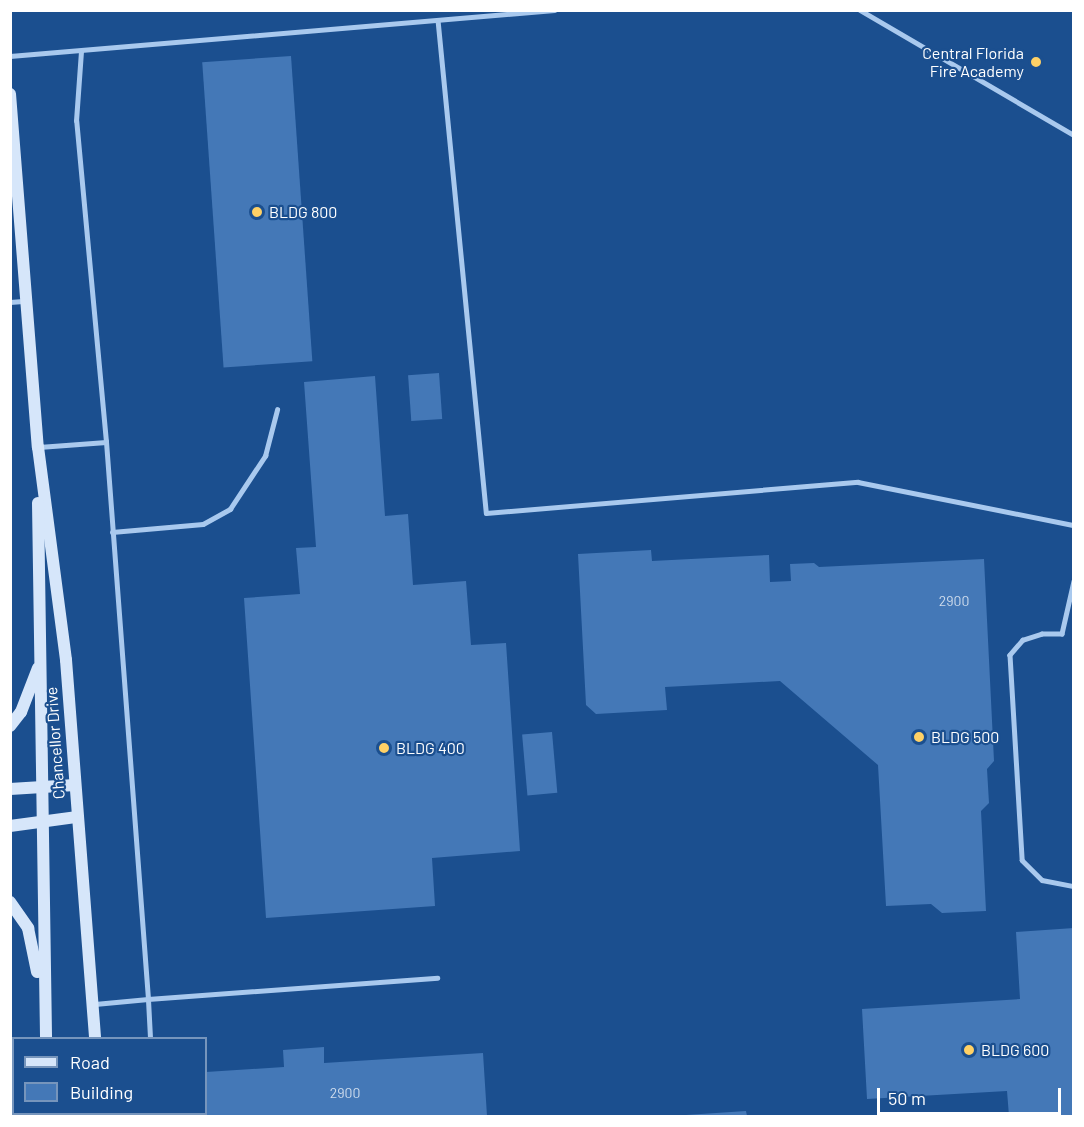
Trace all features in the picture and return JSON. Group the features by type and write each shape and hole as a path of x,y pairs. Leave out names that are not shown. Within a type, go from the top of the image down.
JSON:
{"street":[{"name":"Chancellor Drive","path":"10,94 38,447 66,660 95,1037"},
{"name":"Chancellor Drive","path":"38,447 40,822 43,1000 46,1037"},
{"path":"10,726 21,712 40,661"},
{"path":"10,789 75,784"},
{"path":"10,826 77,817"},
{"path":"10,902 28,928 43,1000"}],"lane":[{"path":"471,10 471,17"},
{"path":"10,56 554,10"},
{"path":"860,10 1074,135"},
{"path":"438,20 486,513 858,482 1074,525"},
{"path":"81,51 76,121 106,442 150,1037"},
{"path":"10,302 26,301"},
{"path":"112,532 203,524 230,509 265,456 277,410"},
{"path":"38,447 106,442"},
{"path":"1074,581 1062,634 1042,634 1023,640 1010,655 1022,860 1042,880 1074,886"},
{"path":"92,1005 436,978"}],"building":[{"name":"BLDG 800","path":"291,56 312,361 224,367 202,62"},
{"path":"439,373 442,419 411,421 408,375"},
{"name":"BLDG 400","path":"375,376 385,516 408,514 413,585 466,581 471,645 506,643 520,851 432,858 435,906 266,918 244,598 300,594 296,548 316,547 304,382"},
{"name":"BLDG 500","path":"651,550 652,561 769,555 770,582 791,581 790,564 814,563 819,567 984,559 994,761 987,769 989,803 981,811 986,911 942,913 931,904 886,906 878,765 780,681 665,687 667,710 596,714 586,705 578,554"},
{"path":"552,732 557,793 527,795 522,735"},
{"name":"BLDG 600","path":"1074,928 1074,1116 1009,1116 1007,1091 867,1099 862,1009 1020,999 1016,932"},
{"path":"324,1047 324,1063 483,1053 487,1116 175,1116 207,1115 207,1072 284,1067 283,1050"},
{"path":"746,1111 747,1116 686,1116 686,1115"}],"place":[{"name":"Central Florida Fire Academy","path":"1036,62"},
{"name":"BLDG 800","path":"257,212"},
{"name":"BLDG 500","path":"919,737"},
{"name":"BLDG 400","path":"384,748"},
{"name":"BLDG 600","path":"969,1050"}]}
